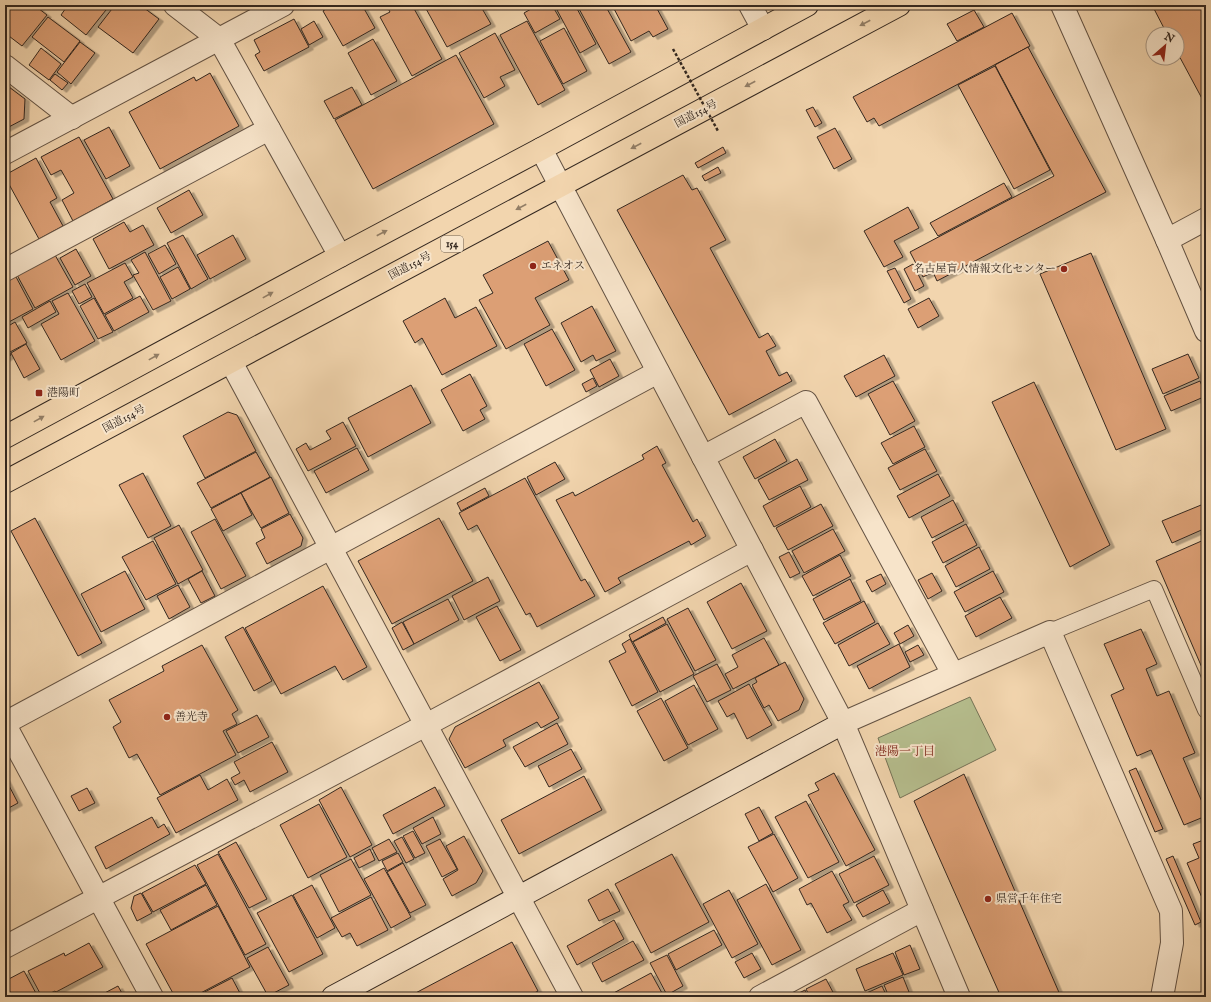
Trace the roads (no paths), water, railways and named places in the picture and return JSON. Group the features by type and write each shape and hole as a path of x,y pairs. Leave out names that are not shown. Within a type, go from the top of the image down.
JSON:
{"highway":[{"path":"5,437 807,5"},
{"name":"国道154号","path":"5,482 899,5"}],"street":[{"path":"175,5 219,39 340,256"},
{"path":"5,153 283,5"},
{"path":"750,5 763,29"},
{"path":"1062,5 1206,331"},
{"path":"5,66 72,118"},
{"path":"5,270 269,129"},
{"path":"541,149 842,723 959,997"},
{"path":"1167,240 1206,219"},
{"path":"231,362 572,997"},
{"path":"152,997 5,724 658,372"},
{"path":"703,457 806,402 953,674"},
{"path":"5,947 426,725 752,550"},
{"path":"333,997 842,723 1050,632 1171,911 1172,943 1162,997"},
{"path":"760,997 922,910"}],"lane":[{"path":"1050,632 1154,589 1206,710"}],"place":[{"name":"エネオス","path":"533,266"},
{"name":"名古屋盲人情報文化センター","path":"1064,269"},
{"name":"港陽町","path":"39,393"},
{"name":"善光寺","path":"167,717"},
{"name":"県営千年住宅","path":"988,899"}],"district":[{"name":"港陽一丁目","path":"905,751"}]}
